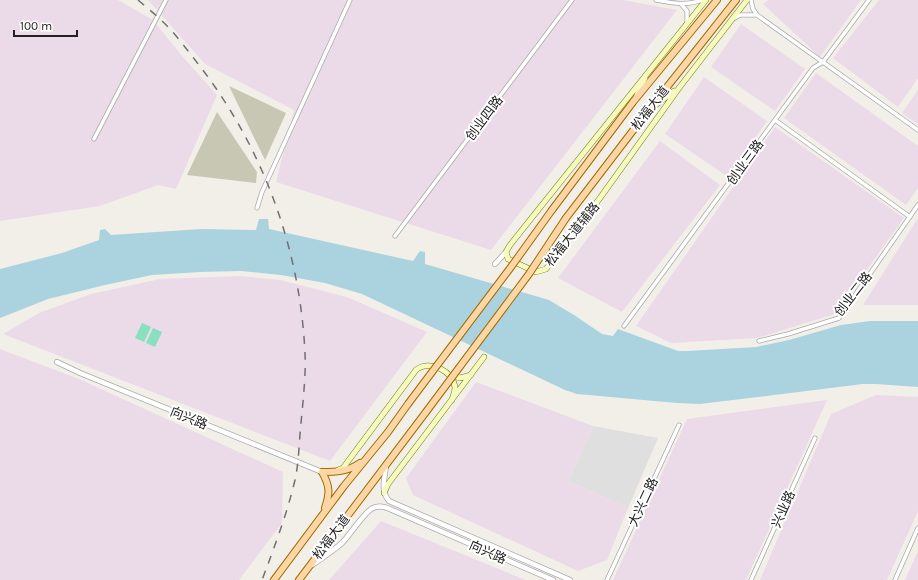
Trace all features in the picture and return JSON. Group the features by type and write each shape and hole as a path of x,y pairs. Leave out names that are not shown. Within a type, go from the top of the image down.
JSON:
{"main road":[{"path":"506,252 706,0"},
{"name":"松福大道","path":"274,580 323,514 388,432 633,102 717,0"},
{"name":"松福大道","path":"299,580 529,274 566,218 736,0"},
{"name":"松福大道辅路","path":"506,252 508,259 536,272 546,268 600,198 679,88 747,0"},
{"path":"633,102 649,70"},
{"path":"648,111 679,88"},
{"path":"384,493 388,484 484,357"},
{"path":"332,472 343,468 416,370 420,367 429,365 434,366 455,378 471,375"},
{"path":"445,373 453,381 455,387 452,400"},
{"name":"松福大道","path":"322,472 341,472 352,468 366,459"},
{"name":"松福大道","path":"322,472 328,482 329,495 323,514"}],"street":[{"path":"94,139 166,0"},
{"path":"257,208 262,192 350,0"},
{"name":"创业四路","path":"395,236 572,0"},
{"path":"656,0 681,4 693,3 702,0"},
{"path":"751,0 753,9 757,15 918,130"},
{"name":"创业三路","path":"624,326 813,68 823,62 869,0"},
{"path":"681,4 687,11 687,23"},
{"path":"733,20 740,15 757,15"},
{"path":"775,120 910,217"},
{"name":"创业二路","path":"759,341 788,334 838,318 918,205"},
{"path":"495,264 506,252"},
{"name":"向兴路","path":"57,362 80,373 322,472"},
{"name":"大兴二路","path":"607,580 679,425"},
{"name":"兴业路","path":"751,580 815,438"},
{"path":"384,493 386,465"},
{"name":"向兴路","path":"384,493 389,501 394,504 570,580"},
{"name":"向兴路","path":"307,569 341,544 350,535 369,510 382,507 553,580"},
{"path":"895,580 918,528"}],"shaded area":[{"path":"0,0 118,0 153,20 217,95 176,189 158,185 100,206 0,221"},
{"path":"148,0 623,0 677,10 491,250 276,182 294,110 205,64"},
{"path":"768,0 861,0 820,57 763,4"},
{"path":"879,0 918,0 918,78 898,107 833,58"},
{"path":"741,24 805,69 775,111 711,67"},
{"path":"816,73 918,146 918,188 906,205 784,118"},
{"path":"704,77 767,121 728,177 665,134"},
{"path":"229,86 286,113 265,160"},
{"path":"918,90 918,124 902,113"},
{"path":"217,112 257,172 256,183 187,175"},
{"path":"775,127 904,218 835,314 757,338 671,343 636,326"},
{"path":"660,141 720,185 622,312 558,278"},
{"path":"918,218 918,305 863,305"},
{"path":"240,276 280,280 347,297 427,332 330,461 3,334 39,313 91,294 160,279"},
{"path":"0,349 79,379 283,472 282,523 239,580 0,580"},
{"path":"476,382 593,426 568,481 628,508 607,560 578,571 413,495 406,478"},
{"path":"876,395 918,397 918,511 887,580 760,580 831,414"},
{"path":"827,400 746,580 613,580 687,419"},
{"path":"593,426 658,438 628,508 568,481"},
{"path":"381,521 526,580 329,580"},
{"path":"918,551 918,580 905,580"}],"green space":[{"path":"142,323 151,327 144,342 135,338"},
{"path":"153,328 162,332 155,347 146,343"}],"water":[{"path":"259,219 268,219 269,229 413,261 420,251 425,252 425,264 549,300 602,334 613,336 618,329 678,351 756,347 789,340 841,325 870,321 918,321 918,387 863,384 700,404 577,394 565,390 362,294 325,283 281,275 241,271 152,275 48,299 0,318 0,269 62,253 99,240 100,230 105,229 111,235 201,229 256,230"}],"railway":[{"path":"138,0 162,21 181,42 222,97 242,130 274,201 286,238 295,275 302,314 305,353 304,388 298,459 295,480 288,505 262,580"}]}
